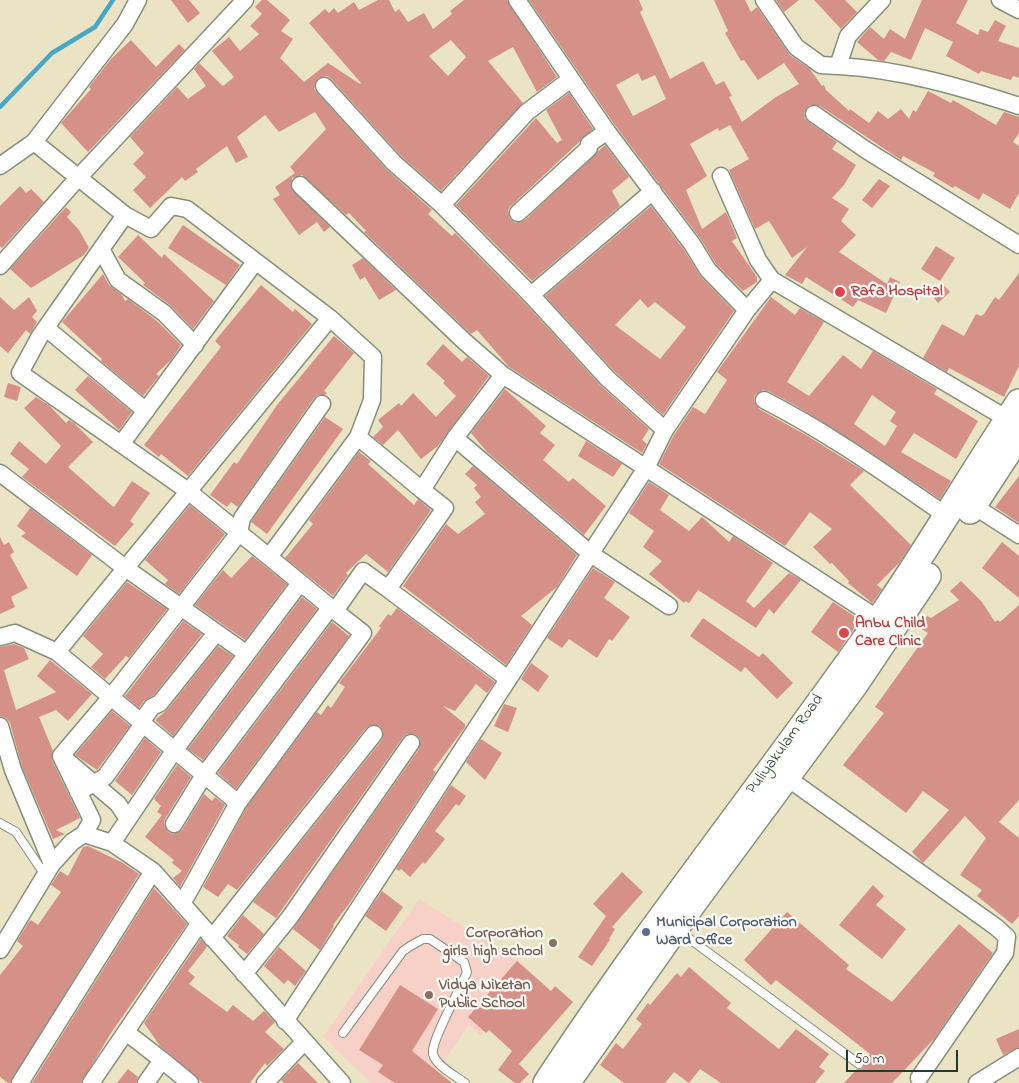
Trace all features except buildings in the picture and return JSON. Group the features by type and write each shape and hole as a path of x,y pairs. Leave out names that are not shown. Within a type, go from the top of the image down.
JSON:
{"main road":[{"name":"Puliyakulam Road","path":"567,1083 675,929 786,777 1016,421"},
{"name":"Puliyakulam Road","path":"546,1083 654,924 886,624"}],"street":[{"path":"0,166 34,142 125,24 138,0"},
{"path":"0,266 77,179 245,0"},
{"path":"517,0 607,131 692,244 708,270 747,310"},
{"path":"764,0 796,47 821,65 863,67 960,87 1019,106"},
{"path":"838,66 848,36 882,0"},
{"path":"1000,0 1019,10"},
{"path":"442,205 527,112 571,79"},
{"path":"324,86 394,163 442,205 531,295 607,378 665,430"},
{"path":"814,114 866,150 1019,245"},
{"path":"518,213 589,148 589,144 607,131"},
{"path":"34,142 77,179 125,215 151,229 171,206 187,209 330,318 373,357 372,400 358,437 269,557"},
{"path":"721,176 758,260 772,280 1016,421"},
{"path":"300,185 464,341 503,375 886,624"},
{"path":"531,295 653,192"},
{"path":"125,215 46,328 20,373 188,491 363,633 238,803 182,904"},
{"path":"101,249 118,280 164,313 195,345"},
{"path":"122,443 256,262"},
{"path":"285,1021 646,468 665,430 747,310 772,280"},
{"path":"57,652 330,318"},
{"path":"46,328 146,412"},
{"path":"422,490 455,438 503,375"},
{"path":"764,400 803,420 849,448 1019,535"},
{"path":"61,756 111,697 239,533 242,518 322,404"},
{"path":"358,437 445,508 388,589"},
{"path":"455,438 590,554 669,606"},
{"path":"0,473 124,568 247,654"},
{"path":"174,824 204,775 363,571 508,679"},
{"path":"112,843 174,751 300,582"},
{"path":"0,637 14,633 57,652 238,803"},
{"path":"78,792 105,777 152,707 160,703 216,633"},
{"path":"0,726 13,770 49,869"},
{"path":"212,938 374,734"},
{"path":"244,974 290,917 411,743"},
{"path":"61,756 118,804 128,819"},
{"path":"0,950 49,869 72,842 84,834 92,820 61,756"},
{"path":"786,777 996,927 1007,937 1005,954 918,1078"},
{"path":"84,834 112,843 152,871 342,1083"},
{"path":"20,1083 152,871"},
{"path":"91,1083 199,924"},
{"path":"126,1032 190,1083"},
{"path":"265,1083 304,1042"},
{"path":"976,1083 1019,1057"},
{"path":"146,1083 162,1060"}],"lane":[{"path":"0,824 16,832 49,869"},
{"path":"675,929 859,1064"},
{"path":"344,1033 403,951 423,939 430,939 464,962 467,972 435,1041 433,1053 437,1061 464,1083"}],"shaded area":[{"name":"Vidya Niketan Public School","path":"419,899 526,966 481,1036 469,1025 429,1083 371,1083 323,1037"}],"waterway":[{"path":"0,107 52,53 95,27 113,0"}],"place":[{"name":"Rafa Hospital","path":"840,292"},
{"name":"Anbu Child Care Clinic","path":"844,633"},
{"name":"Municipal Corporation Ward Office","path":"646,932"},
{"name":"Corporation girls high school","path":"553,943"},
{"name":"Vidya Niketan Public School","path":"429,995"}]}
